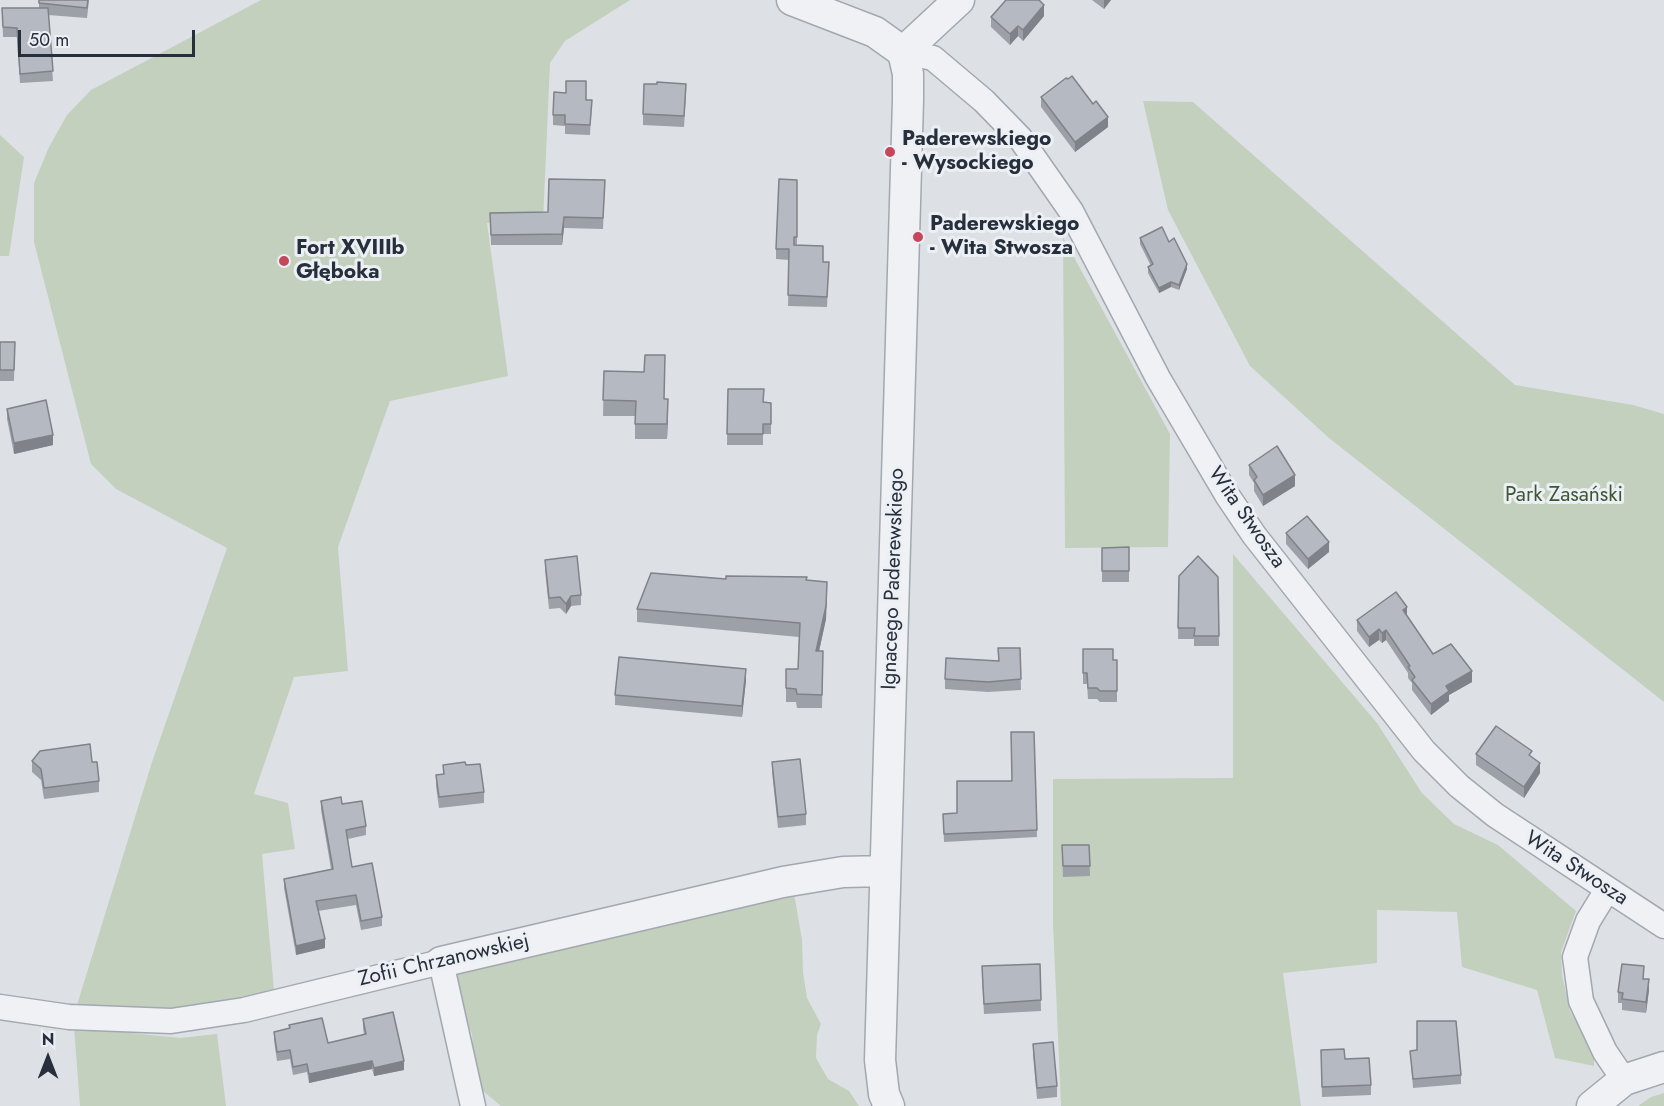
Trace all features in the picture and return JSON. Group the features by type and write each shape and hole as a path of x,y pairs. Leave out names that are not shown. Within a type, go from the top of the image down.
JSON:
{"street":[{"path":"792,0 875,32 903,52 959,0"},
{"name":"Ignacego Paderewskiego","path":"889,1106 884,1094 880,1060 908,100 908,74 903,52"},
{"name":"Wita Stwosza","path":"903,52 933,58 984,101 1020,138 1071,211 1158,378 1227,495 1254,535 1424,751 1459,786 1495,815 1664,926"},
{"name":"Zofii Chrzanowskiej","path":"0,1007 69,1017 171,1021 244,1010 783,882 843,872 885,871"},
{"path":"1606,890 1588,921 1575,957 1581,1001 1605,1052 1624,1080"},
{"path":"441,962 473,1106"},
{"path":"1592,1106 1624,1080 1664,1067"}],"green space":[{"path":"261,0 630,0 565,41 550,63 543,222 487,223 508,376 390,401 338,547 348,671 294,677 254,794 288,803 295,849 262,854 274,990 180,1012 77,1005 152,762 227,548 116,489 91,464 34,242 34,183 49,147 67,115 91,90"},
{"name":"Park Zasański","path":"1143,101 1193,102 1515,385 1633,405 1664,414 1664,702 1329,438 1250,366 1168,210"},
{"path":"0,135 24,157 9,256 0,256"},
{"path":"1063,237 1170,434 1168,547 1065,548"},
{"path":"1233,554 1377,723 1422,793 1454,824 1498,845 1576,911 1561,952 1562,975 1570,1011 1594,1054 1594,1066 1555,1058 1537,990 1462,967 1457,912 1377,910 1377,963 1283,973 1301,1106 1061,1106 1053,923 1053,779 1233,778"},
{"path":"794,893 802,940 807,998 821,1024 817,1035 816,1058 828,1079 849,1091 859,1106 501,1106 483,1091 474,1064 472,1034 461,1008 454,980 456,968"},
{"path":"74,1027 180,1038 217,1034 226,1106 80,1106"},
{"path":"1664,1093 1664,1106 1638,1106 1651,1097"}],"building":[{"path":"39,0 88,0 87,8 39,3"},
{"path":"1006,0 1039,0 1044,5 1023,30 1018,26 1010,34 991,17"},
{"path":"2,8 48,8 53,71 20,74 17,28 3,27"},
{"path":"1072,76 1093,104 1096,101 1108,117 1075,142 1041,97"},
{"path":"566,81 586,81 586,100 592,100 590,125 565,124 565,115 553,115 554,92 566,93"},
{"path":"657,82 686,84 684,116 643,114 644,84 657,84"},
{"path":"549,179 605,180 603,218 564,217 562,234 491,235 490,213 548,212"},
{"path":"779,179 797,180 797,237 794,237 794,245 823,246 823,262 829,262 827,297 788,295 789,249 776,249"},
{"path":"1162,227 1169,242 1174,238 1187,264 1179,285 1171,282 1159,288 1148,267 1153,264 1140,238"},
{"path":"0,342 15,342 14,370 0,370"},
{"path":"645,355 665,355 664,399 668,399 667,424 635,424 636,401 603,400 604,371 644,372"},
{"path":"728,389 764,389 763,402 771,403 771,424 763,424 763,434 727,434"},
{"path":"46,400 53,435 14,443 7,409"},
{"path":"1277,446 1295,475 1263,495 1254,480 1257,477 1249,465"},
{"path":"1307,516 1329,542 1308,559 1286,533"},
{"path":"1129,547 1129,571 1102,571 1102,548"},
{"path":"577,556 581,595 571,596 566,604 560,597 549,598 545,560"},
{"path":"1198,556 1218,577 1219,636 1194,636 1195,628 1178,628 1179,576"},
{"path":"651,573 726,579 726,576 807,577 806,580 827,582 826,606 816,651 823,651 822,695 797,694 796,689 786,688 786,669 798,669 800,623 637,609"},
{"path":"1396,592 1407,607 1403,610 1433,654 1451,644 1472,671 1446,686 1449,691 1431,704 1412,680 1415,677 1408,667 1410,666 1386,630 1382,633 1379,629 1369,637 1357,620"},
{"path":"998,648 1020,648 1021,679 988,682 945,679 946,658 999,661"},
{"path":"1083,649 1113,649 1113,660 1117,660 1117,691 1088,688 1087,673 1083,673"},
{"path":"619,657 746,669 742,706 615,695"},
{"path":"1496,726 1532,751 1529,755 1540,763 1524,787 1476,754"},
{"path":"1011,732 1034,732 1037,830 944,834 943,814 957,813 957,781 1012,781"},
{"path":"90,744 92,762 97,762 99,781 44,788 41,769 32,761 40,751"},
{"path":"800,759 806,814 778,817 772,762"},
{"path":"465,762 466,765 480,764 484,792 439,797 436,775 444,774 443,765"},
{"path":"341,797 342,804 362,801 366,826 346,830 352,867 372,863 382,917 361,921 356,895 316,901 325,939 296,946 284,879 333,869 321,801"},
{"path":"1062,845 1089,845 1090,866 1063,866"},
{"path":"1040,964 1041,1000 984,1004 982,966"},
{"path":"1622,964 1644,966 1643,979 1649,979 1646,1002 1622,999 1623,993 1618,992"},
{"path":"393,1012 404,1061 374,1068 372,1061 309,1074 307,1064 293,1067 290,1050 277,1052 274,1032 290,1028 289,1025 322,1018 328,1043 366,1034 363,1019"},
{"path":"1417,1021 1456,1021 1461,1075 1413,1079 1410,1051 1417,1050"},
{"path":"1053,1042 1057,1086 1037,1088 1033,1044"},
{"path":"1344,1049 1345,1059 1369,1058 1371,1085 1322,1087 1321,1050"}],"place":[{"name":"Paderewskiego - Wysockiego","path":"890,152"},
{"name":"Paderewskiego - Wita Stwosza","path":"918,237"},
{"name":"Fort XVIIIb Głęboka","path":"284,261"}]}
